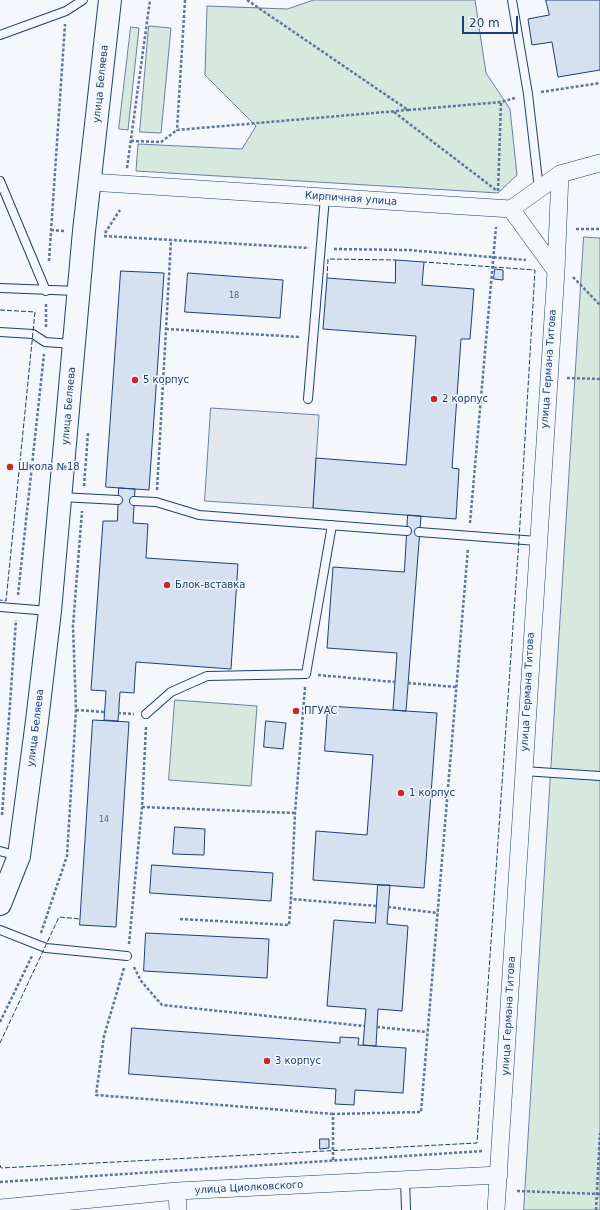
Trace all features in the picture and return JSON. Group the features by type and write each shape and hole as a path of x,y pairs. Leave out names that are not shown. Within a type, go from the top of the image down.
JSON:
{"main road":[{"name":"улица Беляева","path":"0,904 37,721 50,611 74,344 110,0"}],"street":[{"path":"556,271 511,209 560,174 600,162"},
{"name":"улица Германа Титова","path":"496,1210 556,271 560,174"},
{"name":"Кирпичная улица","path":"90,182 511,209"},
{"name":"улица Циолковского","path":"0,1208 177,1191 499,1175"},
{"path":"177,1191 178,1210"}],"lane":[{"path":"0,35 66,11 83,0"},
{"path":"512,0 528,94 539,189"},
{"path":"0,181 46,291"},
{"path":"308,399 325,197"},
{"path":"0,288 46,291 80,291"},
{"path":"0,332 33,334 45,342 74,344"},
{"path":"60,497 118,500"},
{"path":"134,501 156,502 200,515 406,531"},
{"path":"146,714 171,692 207,676 306,674 332,525"},
{"path":"419,532 538,541"},
{"path":"0,607 50,611"},
{"path":"524,771 600,776"},
{"path":"0,930 46,948 127,956"},
{"path":"405,1179 406,1210"}],"path":[{"path":"127,170 150,0"},
{"path":"177,130 185,0"},
{"path":"247,0 408,110"},
{"path":"2,817 17,608 45,342 46,291 66,11"},
{"path":"131,141 161,142 177,130 501,102 528,94 600,84"},
{"path":"394,112 498,191 501,102"},
{"path":"103,244 103,236 120,210"},
{"path":"146,714 142,807 127,956 104,1036 96,1095 334,1114 421,1112 496,227"},
{"path":"156,502 171,240"},
{"path":"573,276 600,306"},
{"path":"166,329 313,338"},
{"path":"567,378 600,380"},
{"path":"0,1022 37,945 67,856 76,710 73,626 89,427"},
{"path":"180,919 289,925 295,813 306,674 395,682"},
{"path":"408,683 456,687"},
{"path":"76,710 104,712"},
{"path":"142,807 295,813"},
{"path":"291,899 376,906"},
{"path":"388,907 438,913"},
{"path":"127,956 141,981 162,1005 364,1026"},
{"path":"377,1027 427,1032"},
{"path":"333,1160 334,1114"},
{"path":"596,1210 600,1133"},
{"path":"0,1182 484,1151"},
{"path":"517,1191 598,1194"}],"shaded area":[{"path":"314,0 475,0 486,73 510,109 517,175 498,193 136,171 138,144 242,149 256,126 205,75 207,6 287,9"},
{"path":"149,26 171,28 161,133 140,132"},
{"path":"131,27 139,28 128,130 119,129"},
{"path":"584,237 600,238 600,1210 524,1210"},
{"path":"211,408 319,415 313,508 205,501"},
{"path":"175,700 257,706 251,786 169,780"}],"building":[{"path":"546,0 600,0 600,70 558,77 552,42 532,45 528,19 549,15"},
{"name":"2 корпус","path":"396,260 424,262 422,285 474,289 470,339 461,339 452,468 459,469 456,519 313,508 316,458 406,465 416,336 323,329 327,278 395,283"},
{"path":"495,269 503,270 503,280 494,279"},
{"name":"5 корпус","path":"121,271 164,273 149,490 106,487"},
{"path":"188,273 283,280 280,318 185,312"},
{"name":"Блок-вставка","path":"119,488 135,489 133,523 148,524 146,558 238,564 231,669 136,662 134,693 120,692 118,721 104,720 106,691 91,690 103,521 117,521"},
{"path":"408,515 421,516 406,711 393,710 397,653 327,648 333,567 404,572"},
{"name":"1 корпус","path":"328,706 437,713 424,888 313,880 316,831 367,835 373,755 325,751"},
{"path":"93,720 129,722 116,927 80,925"},
{"path":"266,721 286,723 283,749 264,747"},
{"path":"175,827 205,829 204,855 173,854"},
{"path":"152,865 273,873 271,901 150,893"},
{"path":"378,885 390,885 387,924 408,926 402,1011 378,1009 376,1046 363,1045 366,1009 327,1006 334,920 375,923"},
{"path":"146,933 269,939 267,978 144,971"},
{"name":"3 корпус","path":"132,1028 340,1043 340,1037 359,1038 358,1045 406,1048 403,1093 355,1090 354,1105 335,1104 336,1089 129,1074"},
{"path":"320,1139 329,1139 329,1148 320,1149"}],"fence":[{"path":"327,278 328,259 396,260"},
{"path":"0,1165 1,1168 477,1143 519,540 535,270 424,262"},
{"path":"0,310 35,312 6,601 0,600"},
{"path":"0,1043 59,917 80,919"}],"place":[{"name":"5 корпус","path":"135,380"},
{"name":"2 корпус","path":"434,399"},
{"name":"Школа №18","path":"10,467"},
{"name":"Блок-вставка","path":"167,585"},
{"name":"ПГУАС","path":"296,711"},
{"name":"1 корпус","path":"401,793"},
{"name":"3 корпус","path":"267,1061"}]}
